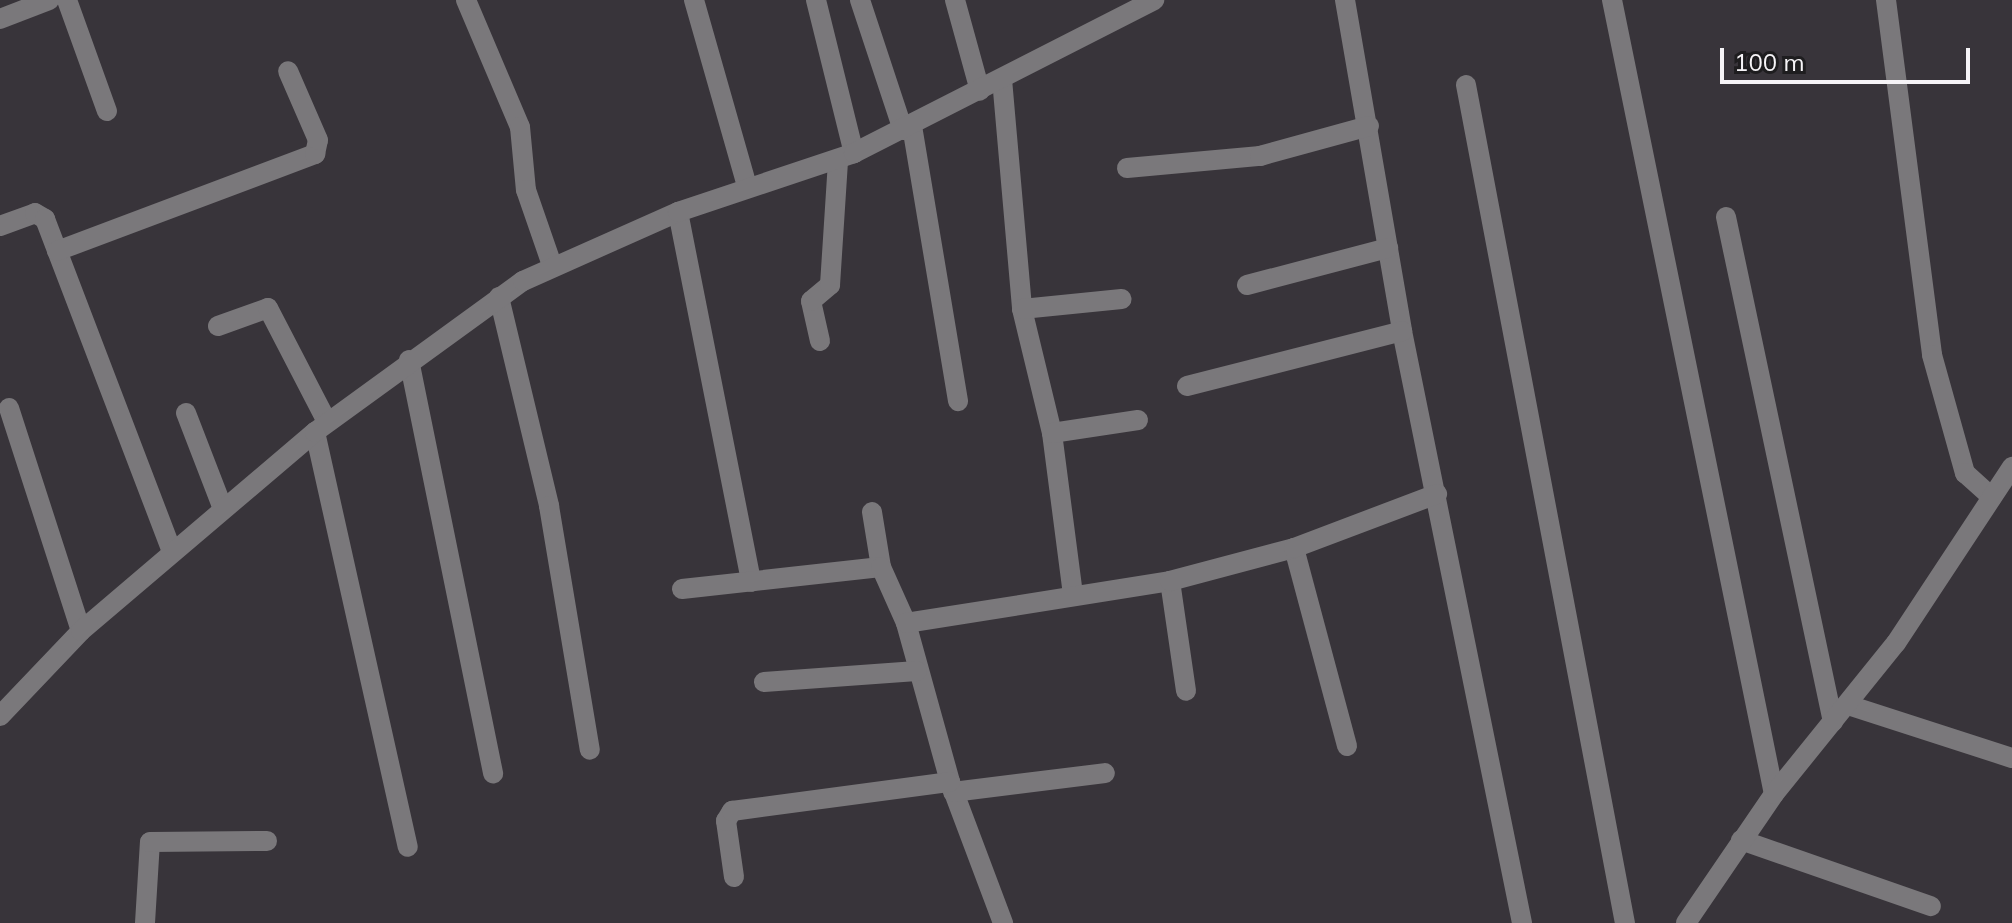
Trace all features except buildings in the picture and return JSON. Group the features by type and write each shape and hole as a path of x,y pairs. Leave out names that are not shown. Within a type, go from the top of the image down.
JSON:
{"street":[{"path":"0,19 49,0"},
{"path":"67,0 107,111"},
{"path":"466,0 520,127 526,190 552,265"},
{"path":"694,0 747,186"},
{"path":"816,0 846,157 831,280 811,301 820,341"},
{"path":"860,0 908,128 958,401"},
{"path":"955,0 980,91"},
{"path":"0,716 81,631 223,509 321,427 499,297 552,265 678,212 747,186 846,157 1154,0"},
{"path":"1345,0 1402,331 1522,923"},
{"path":"1612,0 1774,794"},
{"path":"1886,0 1934,363 1965,473 1992,497"},
{"path":"57,251 315,154 318,140 288,71"},
{"path":"1002,79 1022,309 1052,433 1073,594"},
{"path":"1466,85 1625,923"},
{"path":"1127,168 1245,159 1369,126"},
{"path":"678,212 751,582"},
{"path":"0,226 42,214 172,552"},
{"path":"1726,217 1833,722"},
{"path":"1247,285 1388,248"},
{"path":"499,297 549,506 590,750"},
{"path":"1022,309 1122,299"},
{"path":"218,326 268,308 321,427 408,847"},
{"path":"1187,386 1402,331"},
{"path":"409,360 493,774"},
{"path":"9,408 81,631"},
{"path":"186,413 223,509"},
{"path":"1052,433 1138,420"},
{"path":"1686,923 1774,794 1848,705 2012,467"},
{"path":"906,623 1073,594 1170,581 1294,548 1437,494"},
{"path":"872,512 881,567 906,623 952,787 1003,923"},
{"path":"1294,548 1347,746"},
{"path":"682,589 881,567"},
{"path":"1170,581 1186,691"},
{"path":"764,682 917,671"},
{"path":"1848,705 2012,758"},
{"path":"734,877 726,821 732,811 1105,773"},
{"path":"1741,840 1931,906"},
{"path":"145,923 150,842 267,841"}]}
